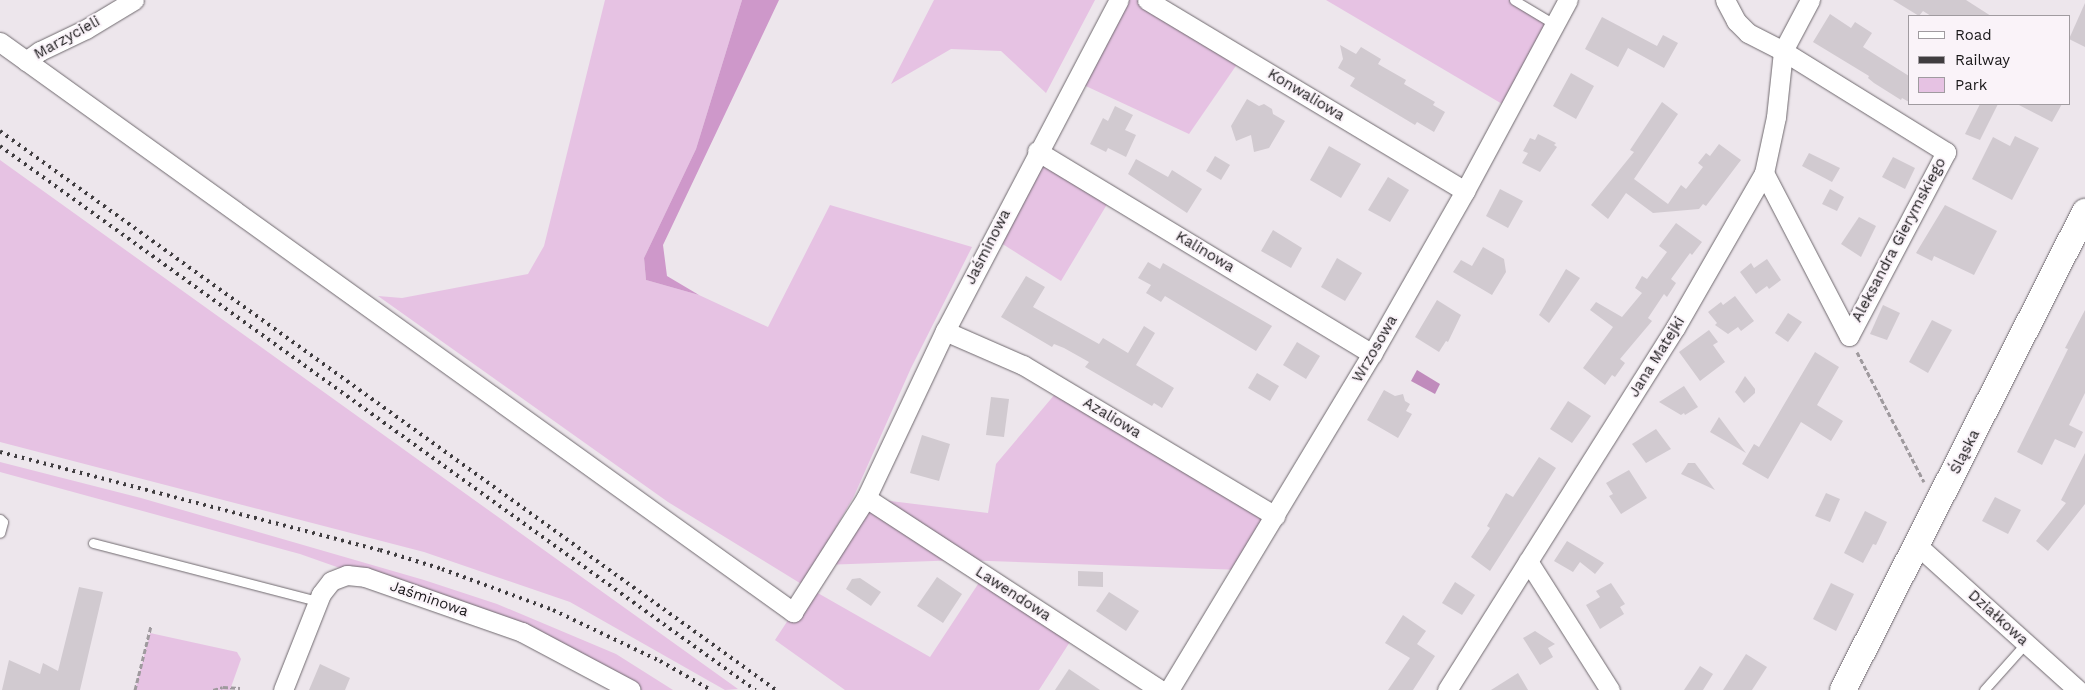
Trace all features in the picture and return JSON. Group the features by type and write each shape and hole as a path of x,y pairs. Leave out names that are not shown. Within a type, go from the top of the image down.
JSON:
{"street":[{"name":"Marzycieli","path":"26,61 40,51 86,29 134,0"},
{"name":"Jaśminowa","path":"26,61 793,612 866,498 945,331 1037,151 1118,0"},
{"name":"Konwaliowa","path":"1147,0 1465,190"},
{"name":"Wrzosowa","path":"1169,690 1372,354 1465,190 1568,0"},
{"path":"1725,0 1736,21 1748,33 1783,50"},
{"name":"Jana Matejki","path":"1447,690 1676,328 1764,173 1776,117 1783,50 1810,0"},
{"path":"0,42 26,61"},
{"name":"Aleksandra Gierymskiego","path":"1783,50 1946,152 1849,336"},
{"name":"Kalinowa","path":"1037,151 1372,354"},
{"name":"Aleksandra Gierymskiego","path":"1764,173 1849,336"},
{"name":"Śląska","path":"1843,690 1918,546 2085,212"},
{"name":"Azaliowa","path":"945,331 1023,365 1275,516"},
{"name":"Lawendowa","path":"866,498 1161,690"},
{"name":"Działkowa","path":"1918,546 2078,690"},
{"path":"1528,561 1610,690"},
{"name":"Jaśminowa","path":"284,690 321,594 332,581 347,575 365,577 522,632 631,690"}],"lane":[{"path":"1514,0 1554,24"},
{"path":"0,519 3,522 0,533"},
{"path":"93,543 318,601"},
{"path":"1984,690 2026,643"}],"path":[{"path":"1849,336 1925,483"},
{"path":"135,690 151,626"},
{"path":"213,690 223,687 240,688"}],"green space":[{"path":"605,0 742,0 696,149 644,258 646,280 699,295 768,327 830,205 972,247 911,368 854,496 803,585 668,502 378,296 402,298 528,274 544,246"},
{"path":"934,0 1095,0 1046,93 1001,51 951,49 891,84"},
{"path":"1119,0 1147,0 1242,57 1189,134 1075,81"},
{"path":"1326,0 1514,0 1554,24 1509,108"},
{"path":"1037,151 1112,196 1061,281 993,238"},
{"path":"0,160 738,689 725,690 570,602 424,552 0,442"},
{"path":"1061,387 1275,516 1242,570 961,560 823,565 866,498 988,513 996,464"},
{"path":"0,462 141,498 424,580 497,604 616,654 673,690 631,690 521,632 300,554 0,472"},
{"path":"984,575 1075,634 1039,690 845,690 775,640 809,588 930,657"},
{"path":"150,633 237,652 241,659 230,690 135,690"}],"shaded area":[{"path":"742,0 779,0 663,245 667,276 699,295 646,280 644,258 696,149"},
{"path":"1417,370 1440,384 1435,394 1411,381"}],"building":[{"path":"1893,0 1966,0 1989,15 1929,15 1923,11 1917,15"},
{"path":"2085,3 2085,47 2070,40"},
{"path":"1830,14 1851,28 1855,22 1872,33 1863,47 1908,75 1908,101 1902,98 1901,100 1874,83 1868,78 1869,76 1813,42"},
{"path":"1602,17 1657,46 1663,35 1678,43 1664,68 1628,48 1618,67 1585,49"},
{"path":"1340,45 1356,54 1361,47 1381,59 1378,64 1406,80 1404,84 1435,102 1433,105 1445,112 1434,132 1417,122 1415,125 1350,86 1355,78 1338,68 1343,59"},
{"path":"1571,73 1594,86 1576,119 1553,106"},
{"path":"1247,99 1259,106 1264,104 1272,109 1273,114 1285,121 1269,148 1254,152 1251,135 1236,141 1231,126"},
{"path":"1662,102 1678,114 1634,179 1668,204 1681,185 1686,189 1703,167 1698,163 1706,153 1710,156 1719,144 1741,160 1706,206 1703,204 1699,209 1653,213 1626,193 1608,219 1591,205 1634,152 1630,150"},
{"path":"1980,105 1998,105 1980,140 1965,134"},
{"path":"2019,105 2061,105 2052,122"},
{"path":"1115,106 1133,115 1125,130 1136,135 1126,157 1108,148 1106,152 1090,144 1103,118 1108,121"},
{"path":"1538,134 1556,143 1554,145 1557,147 1540,172 1522,163 1528,153 1523,151 1530,138 1535,140"},
{"path":"2015,136 2039,148 2012,200 1972,179 1993,137 2010,146"},
{"path":"1329,146 1361,164 1341,198 1310,180"},
{"path":"1809,153 1840,168 1832,182 1802,166"},
{"path":"1215,156 1230,165 1221,180 1206,171"},
{"path":"1893,157 1915,168 1905,189 1882,177"},
{"path":"1136,159 1168,177 1172,170 1202,189 1187,213 1128,174"},
{"path":"1388,177 1409,190 1390,222 1368,210"},
{"path":"1500,189 1523,201 1508,228 1486,216"},
{"path":"1830,189 1844,197 1837,211 1822,204"},
{"path":"1945,205 1997,231 1974,275 1934,256 1932,261 1916,253"},
{"path":"1859,217 1876,226 1861,257 1841,244"},
{"path":"1676,223 1702,242 1692,255 1690,253 1671,279 1676,283 1667,297 1664,294 1648,318 1652,321 1620,359 1625,363 1615,377 1612,375 1605,385 1583,368 1613,327 1590,310 1596,302 1622,317 1642,293 1635,288 1642,276 1647,279 1667,252 1659,246"},
{"path":"1273,230 1302,248 1291,268 1261,251"},
{"path":"1483,247 1504,259 1506,272 1492,295 1453,272 1461,260 1472,266"},
{"path":"1337,258 1362,273 1345,301 1321,287"},
{"path":"1767,259 1781,280 1769,289 1767,286 1756,294 1740,272 1751,263 1754,268"},
{"path":"1148,262 1160,269 1163,263 1272,326 1256,351 1165,296 1161,302 1146,293 1151,285 1138,278"},
{"path":"1566,269 1580,278 1549,323 1539,315"},
{"path":"1026,276 1045,287 1033,307 1099,344 1103,338 1128,353 1144,326 1155,333 1136,365 1174,388 1162,408 1154,403 1152,406 1085,367 1089,362 1064,348 1054,344 1052,347 1001,317"},
{"path":"1735,296 1754,321 1741,331 1738,327 1728,334 1715,325 1717,323 1708,312 1721,302 1723,305"},
{"path":"1437,300 1461,315 1448,342 1446,341 1439,352 1415,337"},
{"path":"1883,305 1900,313 1887,340 1870,334"},
{"path":"2085,310 2085,393 2069,425 2083,432 2075,448 2055,439 2042,465 2017,452 2068,349 2065,348"},
{"path":"1788,313 1802,322 1788,342 1775,333"},
{"path":"1932,320 1952,330 1928,373 1909,362"},
{"path":"1709,330 1718,342 1713,345 1725,362 1700,381 1679,352"},
{"path":"1297,342 1320,356 1306,379 1283,365"},
{"path":"1815,352 1839,367 1817,405 1843,421 1831,441 1801,422 1768,479 1742,464 1754,444 1759,447"},
{"path":"1257,373 1279,386 1270,401 1248,388"},
{"path":"1745,376 1755,389 1755,393 1744,403 1735,392"},
{"path":"1684,386 1698,407 1685,415 1684,413 1681,415 1659,402"},
{"path":"1384,390 1395,396 1403,394 1405,401 1410,404 1406,411 1412,414 1398,438 1367,420"},
{"path":"991,397 1009,399 1004,437 986,435"},
{"path":"1568,401 1591,416 1572,443 1550,429"},
{"path":"1719,417 1746,453 1710,432"},
{"path":"1656,429 1671,449 1646,463 1632,444"},
{"path":"922,435 950,444 939,481 910,473"},
{"path":"2085,453 2085,504 2048,551 2036,541 2066,503 2061,500"},
{"path":"1539,457 1556,468 1490,571 1471,557 1490,528 1487,526 1506,493 1513,497"},
{"path":"1688,463 1695,463 1715,490 1681,474"},
{"path":"1629,470 1647,498 1621,514 1609,496 1613,494 1606,483"},
{"path":"1826,493 1840,499 1830,522 1815,516"},
{"path":"1995,497 2021,510 2008,534 1982,521"},
{"path":"1865,511 1887,522 1876,545 1873,544 1863,563 1844,553"},
{"path":"1567,541 1604,563 1595,574 1580,562 1573,572 1554,561"},
{"path":"1078,571 1103,572 1103,587 1078,586"},
{"path":"937,577 962,594 943,623 917,606"},
{"path":"860,578 881,592 871,606 846,589 852,579"},
{"path":"1455,582 1475,595 1462,615 1442,603"},
{"path":"1611,583 1625,604 1620,607 1624,614 1600,629 1586,605 1600,597 1596,591"},
{"path":"1831,583 1854,594 1836,631 1813,619"},
{"path":"79,587 103,592 80,690 2,690 9,660 40,674 43,663 58,671"},
{"path":"1109,592 1139,611 1126,631 1096,611"},
{"path":"1403,615 1426,631 1417,644 1435,656 1413,690 1388,690 1410,658 1385,643"},
{"path":"1535,631 1555,644 1548,648 1553,657 1540,665 1523,638"},
{"path":"1746,654 1767,667 1752,690 1723,690"},
{"path":"320,664 350,678 345,690 309,690"},
{"path":"1700,666 1713,674 1703,690 1684,690"},
{"path":"1069,669 1100,690 1055,690"},
{"path":"1518,673 1528,690 1491,690"}],"railway":[{"path":"0,131 776,690"},
{"path":"0,146 755,690"},
{"path":"0,452 380,550 442,569 553,610 660,661 711,690"}]}
